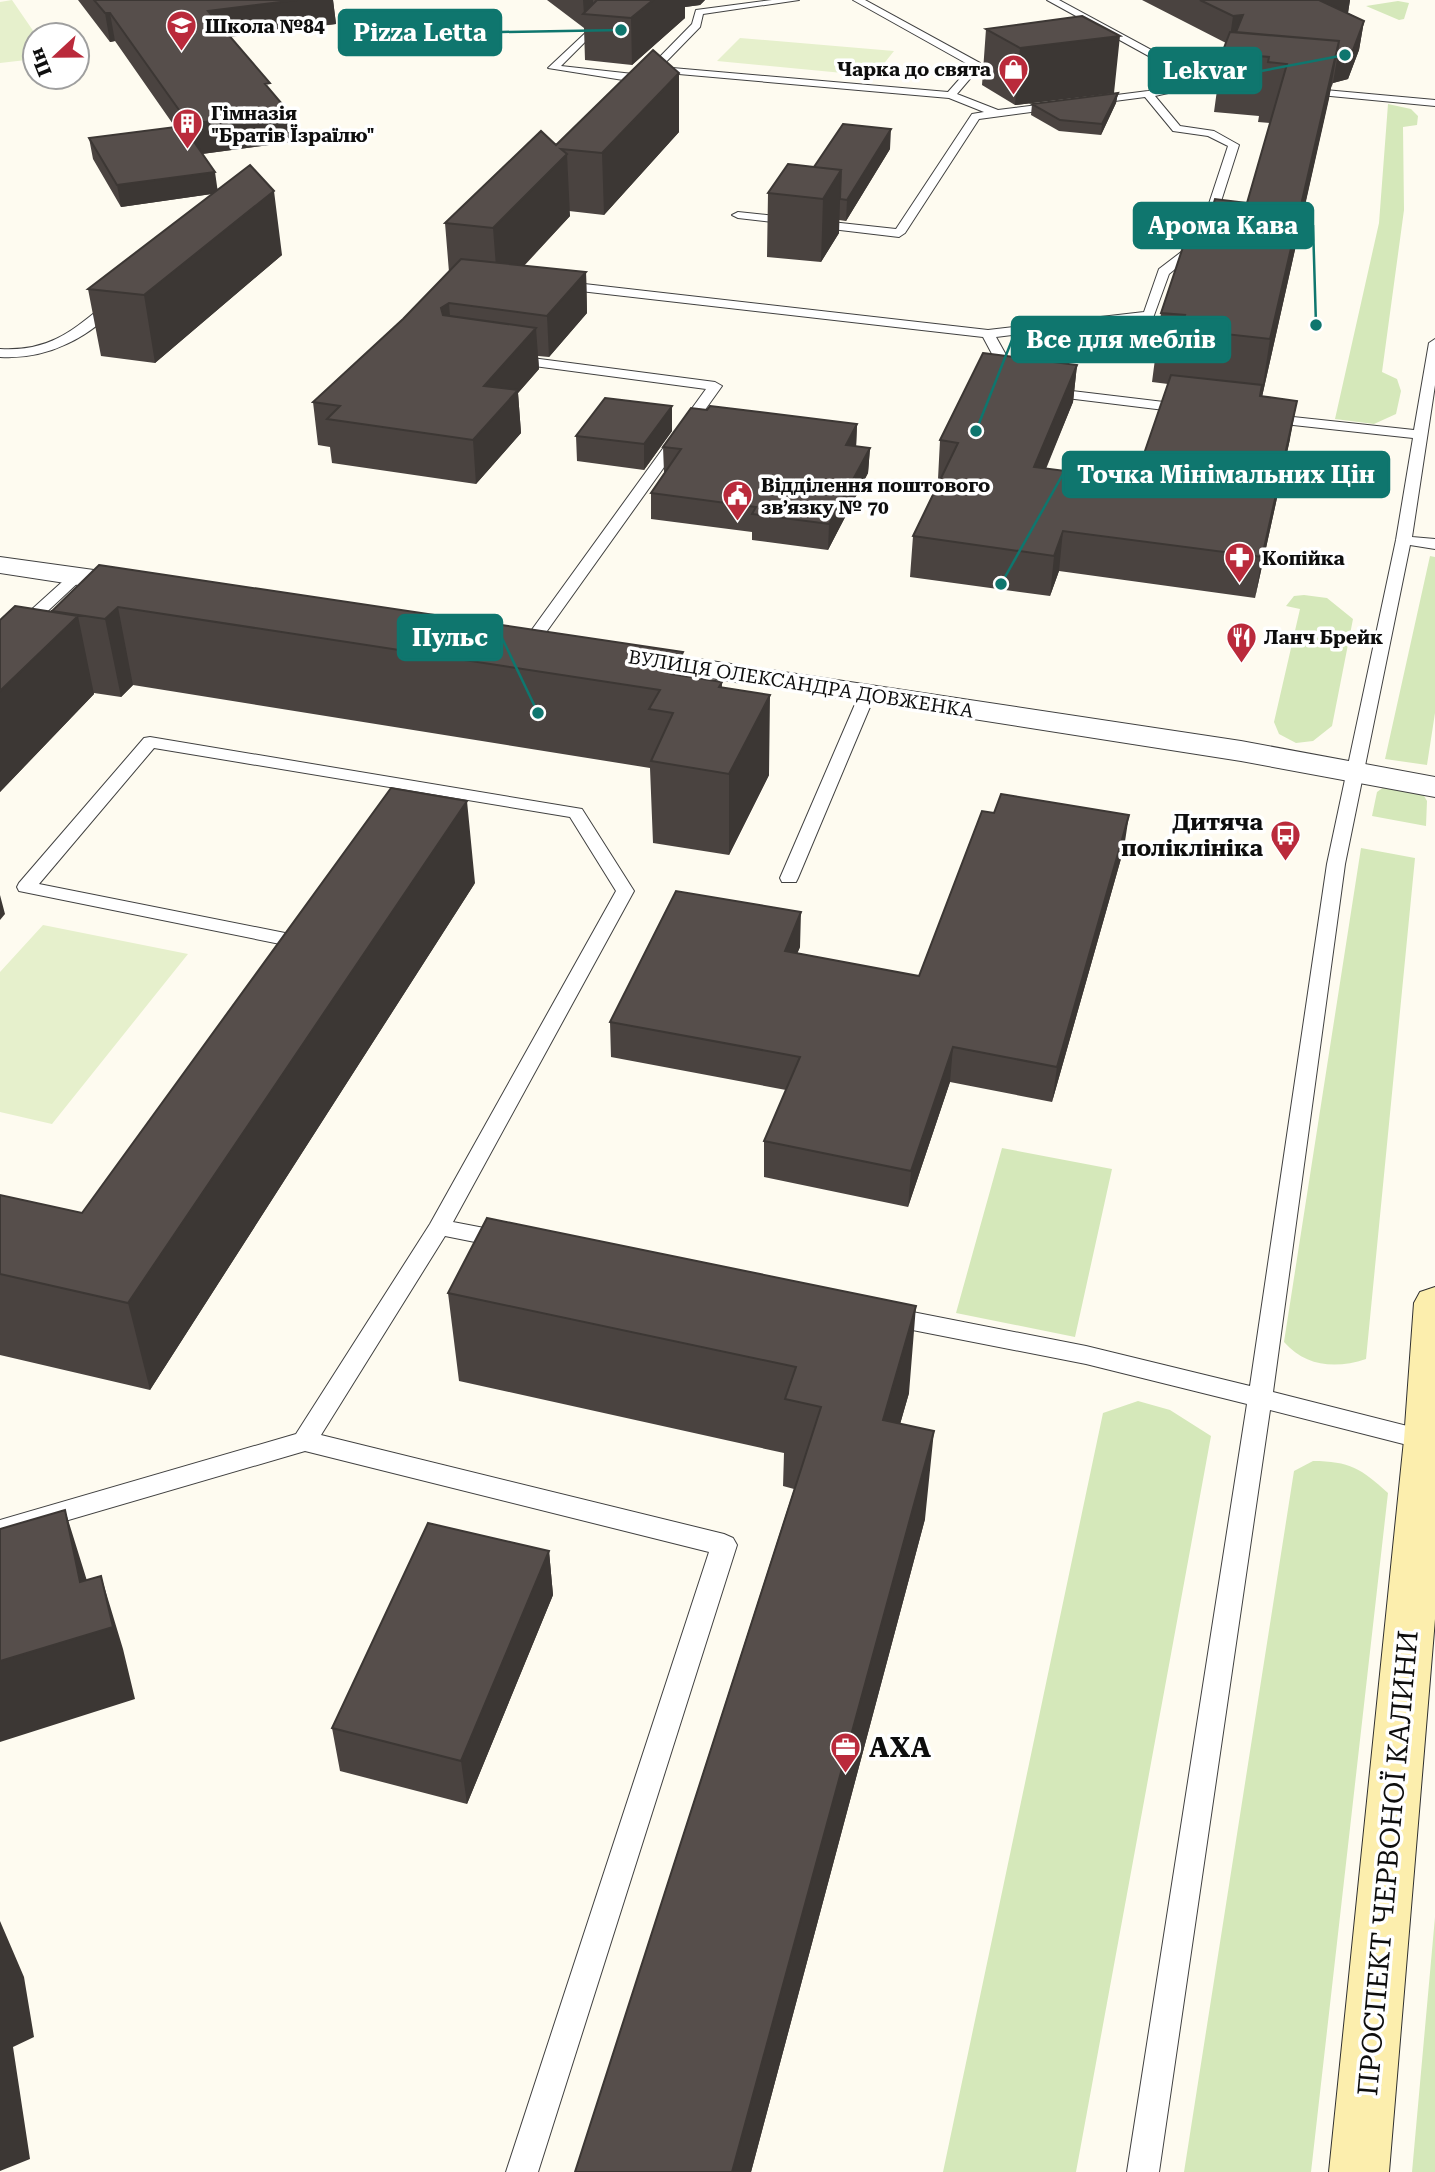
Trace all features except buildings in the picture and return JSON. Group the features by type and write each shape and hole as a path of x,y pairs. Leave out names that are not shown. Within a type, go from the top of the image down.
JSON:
{"main road":[{"name":"ПРОСПЕКТ ЧЕРВОНОЇ КАЛИНИ","path":"1359,2172 1427,1440 1435,1303"}],"street":[{"path":"0,565 168,589"},
{"name":"ВУЛИЦЯ ОЛЕКСАНДРА ДОВЖЕНКА","path":"598,653 1241,751 1435,787"}],"lane":[{"path":"685,12 794,0"},
{"path":"858,0 977,65 951,95"},
{"path":"1052,0 1203,82"},
{"path":"632,88 697,24 699,12"},
{"path":"596,26 554,68 644,78"},
{"path":"654,69 951,95 996,113"},
{"path":"738,215 899,233 976,117 1148,93 1203,82 1257,87"},
{"path":"1284,89 1435,103"},
{"path":"549,284 988,334 1149,315 1163,272 1202,242 1234,145 1210,133 1177,129 1148,93"},
{"path":"0,354 19,356 57,348 126,293"},
{"path":"988,334 1025,390 1210,411"},
{"path":"1143,2172 1260,1398 1336,864 1404,540 1435,343"},
{"path":"493,356 715,386 531,642"},
{"path":"1251,416 1420,435"},
{"path":"1404,540 1435,544"},
{"path":"0,647 77,576"},
{"path":"789,878 867,695"},
{"path":"279,964 299,935 26,887 150,742 576,813 625,891 439,1227 305,1441"},
{"path":"387,807 402,784"},
{"path":"439,1227 534,1245"},
{"path":"871,1312 1086,1355 1427,1440"},
{"path":"0,1530 305,1441 724,1545 522,2172"}],"green space":[{"path":"12,0 26,21 21,21 21,61 0,63 0,2"},
{"path":"1398,1 1409,3 1404,19 1399,20 1366,6"},
{"path":"740,38 894,51 874,76 717,61"},
{"path":"1388,104 1411,109 1418,116 1417,125 1403,127 1404,210 1382,372 1397,379 1401,391 1396,414 1374,424 1335,419 1379,223"},
{"path":"1430,556 1435,557 1435,713 1427,765 1385,759"},
{"path":"1294,596 1327,598 1353,619 1332,726 1313,741 1296,743 1279,734 1274,722 1300,609 1286,606"},
{"path":"1384,787 1423,794 1427,801 1426,826 1372,816 1377,792"},
{"path":"1361,848 1415,858 1366,1359 1333,1365 1302,1357 1284,1342"},
{"path":"43,925 188,954 52,1124 0,1112 0,972"},
{"path":"1002,1148 1112,1169 1075,1337 956,1313"},
{"path":"1138,1401 1170,1410 1211,1436 1076,2172 943,2172 1103,1413"},
{"path":"1313,1461 1354,1468 1388,1493 1311,2172 1184,2172 1294,1471"},
{"path":"1435,1917 1435,2172 1412,2172"}],"place":[{"name":"Pizza Letta","path":"621,30"},
{"name":"Школа №84","path":"182,53"},
{"name":"Lekvar","path":"1345,55"},
{"name":"Чарка до свята","path":"1014,96"},
{"name":"Гімназія \"Братів Їзраїлю\"","path":"188,151"},
{"name":"Арома Кава","path":"1316,325"},
{"name":"Все для меблів","path":"976,431"},
{"name":"Відділення поштового зв’язку № 70","path":"738,523"},
{"name":"Точка Мінімальних Цін","path":"1001,584"},
{"name":"Копійка","path":"1239,585"},
{"name":"Ланч Брейк","path":"1241,664"},
{"name":"Пульс","path":"538,713"},
{"name":"Дитяча поліклініка","path":"1286,862"},
{"name":"AXA","path":"846,1774"}]}
